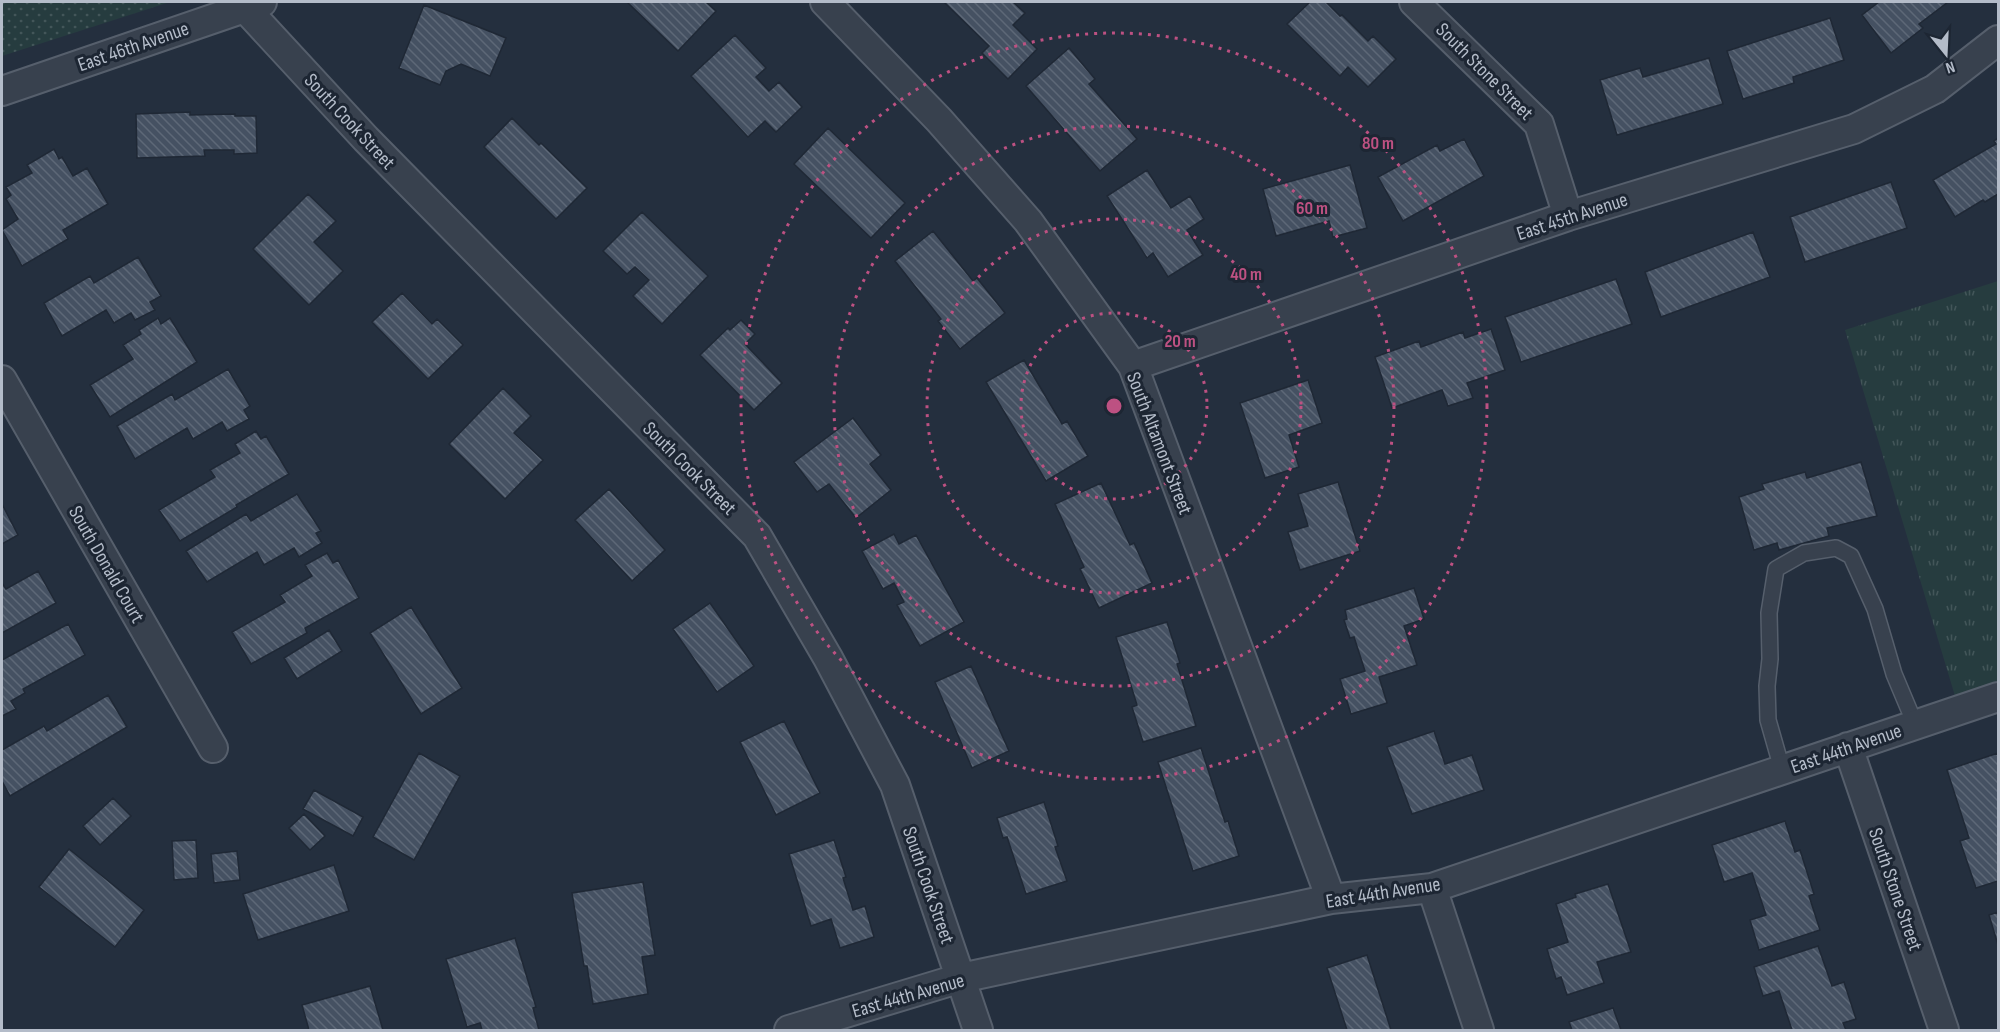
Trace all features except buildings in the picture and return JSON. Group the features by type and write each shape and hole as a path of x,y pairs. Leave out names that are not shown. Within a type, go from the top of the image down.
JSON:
{"street":[{"name":"South Altamont Street","path":"825,2 939,120 1028,221 1132,366 1331,899"},
{"name":"South Stone Street","path":"1414,2 1539,124 1568,216"},
{"name":"East 46th Avenue","path":"2,91 254,5"},
{"name":"South Cook Street","path":"254,5 366,139 757,536 828,658 895,785 978,1030"},
{"name":"East 45th Avenue","path":"1132,366 1568,216 1854,129 1935,89 1998,40"},
{"name":"South Donald Court","path":"2,380 213,748"},
{"name":"East 44th Avenue","path":"789,1030 961,978 1331,899 1432,888 1998,697"},
{"name":"South Stone Street","path":"1848,747 1944,1030"},
{"path":"1432,888 1479,1030"}],"lane":[{"path":"1782,769 1768,720 1769,613 1776,569 1804,553 1836,548 1851,556 1875,609 1894,674 1915,724"}],"green space":[{"path":"2,2 170,2 2,56"},
{"path":"1998,281 1998,681 1955,696 1845,330"}]}
